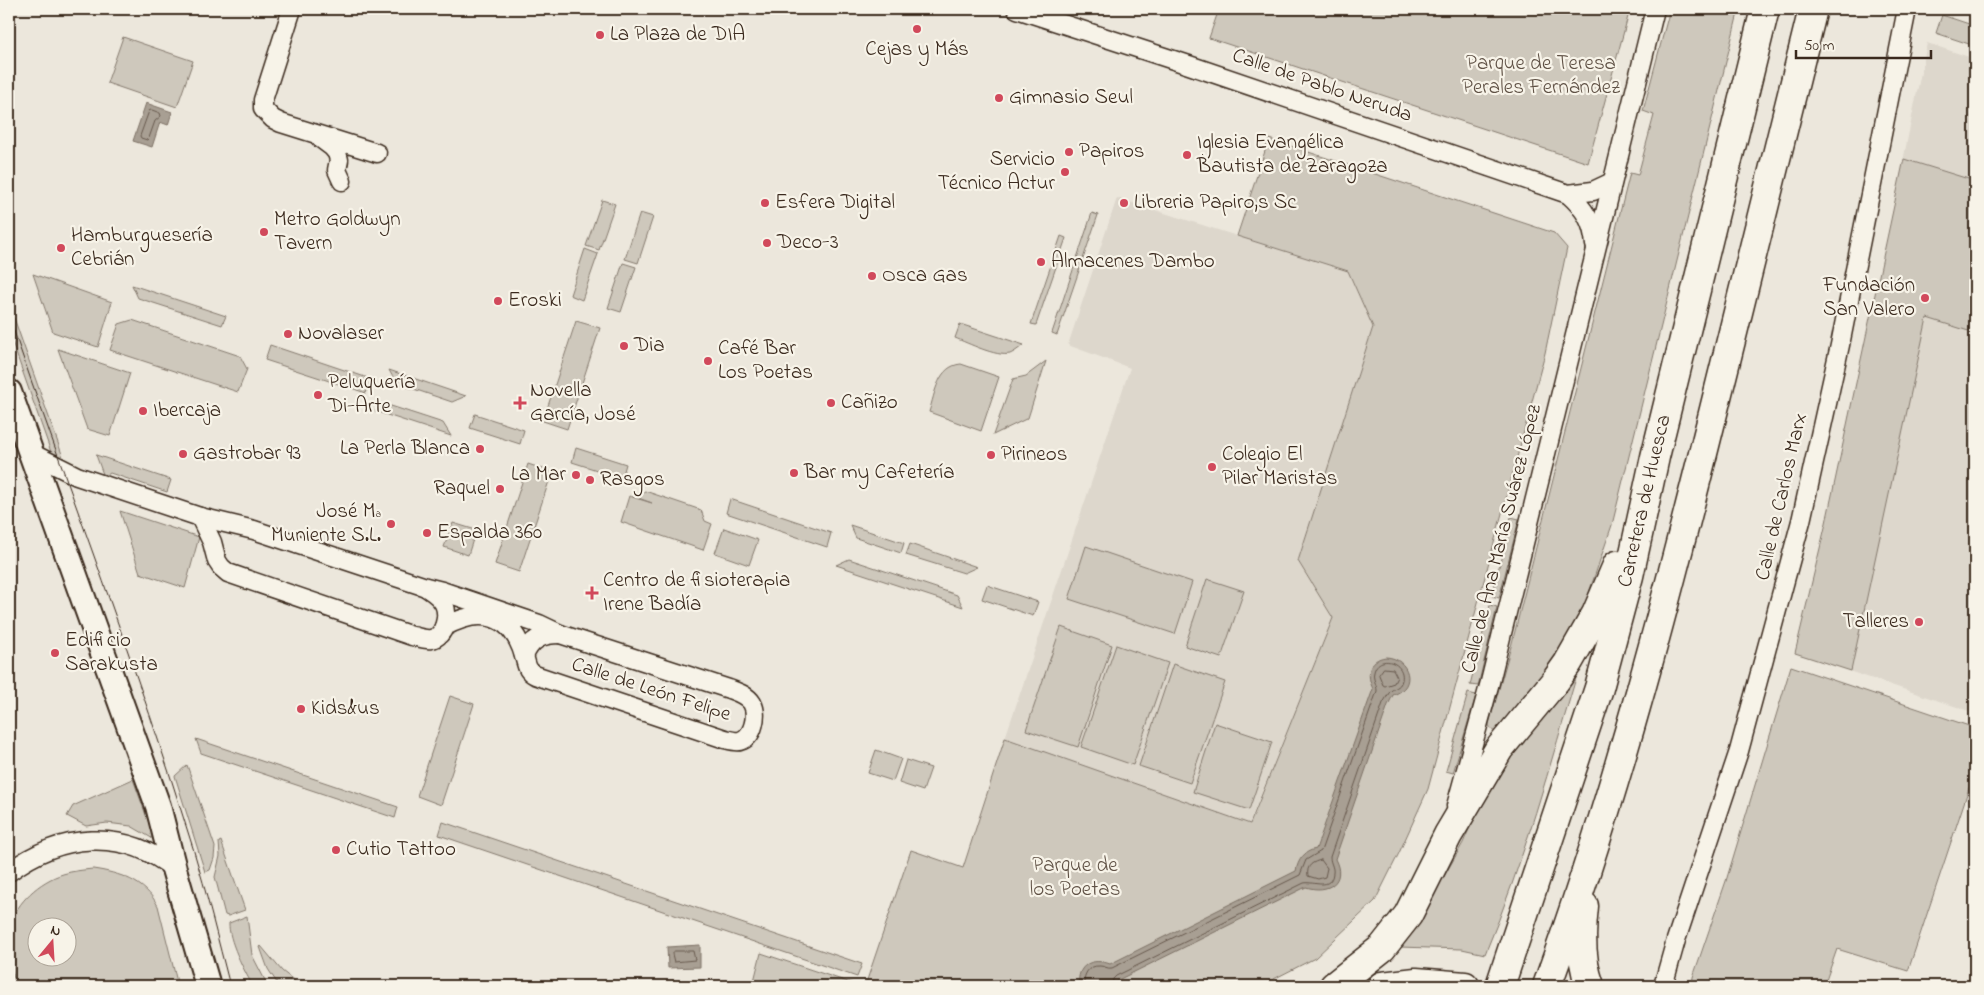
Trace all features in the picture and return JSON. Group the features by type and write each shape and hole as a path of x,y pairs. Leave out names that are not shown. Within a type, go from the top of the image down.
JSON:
{"main road":[{"name":"Carretera de Huesca","path":"1500,986 1599,688 1629,576 1655,457 1765,9"},
{"name":"Carretera de Huesca","path":"1547,986 1588,870 1650,662 1813,9"},
{"path":"9,392 44,493 144,763 158,806 208,986"},
{"path":"1334,986 1382,948 1408,915 1448,835 1499,749 1556,680 1596,614 1614,572 1655,457"},
{"path":"1588,870 1582,920 1584,958 1590,986"},
{"path":"1382,986 1416,982 1465,986"}],"street":[{"path":"292,9 263,100 263,109 272,119 376,153"},
{"name":"Calle de Pablo Neruda","path":"1017,9 1199,68 1568,194 1593,191 1612,182"},
{"name":"Calle de Ana María Suárez López","path":"1448,835 1485,701 1655,9"},
{"name":"Calle de Carlos Marx","path":"1664,986 1676,940 1739,751 1802,522 1840,345 1906,9"},
{"path":"314,134 332,146 337,153 339,160 336,170 342,181"},
{"name":"Calle de Ana María Suárez López","path":"1568,194 1589,218 1592,225 1596,253"},
{"name":"Calle de León Felipe","path":"31,453 77,476 200,517 254,530 496,609 560,634 741,694 751,703 755,713 754,725 748,736 740,741 725,739 535,675 528,672 524,656 510,628 493,617 483,615 469,616 456,620 444,627"},
{"path":"44,493 59,479 77,476"},
{"name":"Calle de León Felipe","path":"200,517 220,567 228,572 412,636 430,639 437,637 444,627 446,616 443,602 426,587"},
{"name":"Calle de León Felipe","path":"216,554 224,538 231,533 240,530 254,530"},
{"name":"Calle de León Felipe","path":"524,656 528,646 533,641 549,634 560,634"},
{"path":"9,872 46,849 88,841 110,840 140,848 174,868"}],"shaded area":[{"name":"Fundación San Valero","path":"1927,43 1975,59 1975,713 1795,653 1847,437"},
{"name":"Colegio El Pilar Maristas","path":"1117,198 1348,271 1373,327 1298,561 1333,618 1249,824 1005,738 1130,368 1068,345"}],"green space":[{"name":"Parque de Teresa Perales Fernández","path":"1219,9 1630,9 1588,163 1209,38"},
{"path":"1670,9 1739,9 1612,525 1583,610 1566,647 1497,732 1492,730 1489,724 1512,643 1630,173 1638,175 1654,115 1643,111"},
{"path":"1942,15 1975,26 1975,46 1936,33"},
{"path":"123,37 193,61 177,107 107,83"},
{"name":"Parque de los Poetas","path":"1269,139 1554,233 1567,248 1545,353 1428,789 1399,853 1375,901 1315,958 1260,986 865,986 911,850 963,868 1005,738 1250,824 1333,618 1298,561 1373,327 1348,271 1237,236"},
{"path":"1904,159 1975,181 1975,333 1927,318 1851,671 1795,653 1826,523"},
{"path":"602,200 615,204 599,250 586,246"},
{"path":"640,213 653,217 638,263 625,259"},
{"path":"1092,213 1098,215 1057,335 1052,333"},
{"path":"1061,236 1066,238 1036,325 1031,324"},
{"path":"585,249 598,254 582,300 570,295"},
{"path":"623,263 636,267 621,312 608,308"},
{"path":"33,274 112,302 98,347 53,332"},
{"path":"132,285 226,316 222,325 138,298"},
{"path":"14,318 64,460 52,455 9,333 9,320"},
{"path":"132,320 240,356 247,369 238,392 110,350 119,324"},
{"path":"576,321 600,328 567,429 543,421"},
{"path":"960,324 1024,345 1010,354 990,352 955,338"},
{"path":"270,345 371,379 366,393 265,360"},
{"path":"58,349 130,373 110,436 87,429"},
{"path":"1046,361 1028,418 993,435 1013,379 1026,376"},
{"path":"961,364 999,377 981,431 929,412 942,375 953,366"},
{"path":"389,370 466,396 452,402 396,383"},
{"path":"391,406 443,423 451,436 375,411"},
{"path":"475,414 524,430 520,444 470,428"},
{"path":"576,448 626,464 622,478 572,462"},
{"path":"96,455 171,480 167,492 110,473 104,477"},
{"path":"528,464 552,472 519,572 495,564"},
{"path":"645,491 701,510 705,521 712,524 703,550 621,522 629,496 652,503 633,496"},
{"path":"730,499 831,533 827,547 726,513"},
{"path":"120,511 199,537 185,588 140,573"},
{"path":"1511,517 1519,519 1499,598 1492,596"},
{"path":"453,523 476,530 468,555 444,547"},
{"path":"850,525 904,543 901,553 856,538"},
{"path":"724,528 758,540 749,565 715,553"},
{"path":"910,544 977,567 964,573 906,555"},
{"path":"1086,546 1192,582 1175,634 1069,599"},
{"path":"849,559 957,595 963,607 836,565"},
{"path":"1207,579 1244,591 1221,658 1185,646"},
{"path":"987,585 1038,602 1033,616 982,599"},
{"path":"1490,605 1497,607 1478,686 1470,685"},
{"path":"1061,627 1112,645 1078,747 1026,730"},
{"path":"1116,645 1168,663 1133,765 1081,747"},
{"path":"1173,664 1225,682 1190,783 1139,766"},
{"path":"1791,666 1975,728 1975,770 1908,971 1837,949 1824,986 1692,986 1693,977 1726,881"},
{"path":"1579,668 1524,848 1485,954 1462,949 1399,947 1442,880 1463,843 1488,786"},
{"path":"1468,693 1476,695 1453,773 1446,771"},
{"path":"450,696 474,704 441,805 417,796"},
{"path":"1215,723 1272,742 1249,810 1193,792"},
{"path":"196,739 398,807 395,818 201,753"},
{"path":"876,750 901,759 893,781 868,773"},
{"path":"906,760 931,768 923,791 899,783"},
{"path":"187,765 215,847 210,870 205,872 175,776"},
{"path":"133,779 155,840 131,826 107,823 86,826 67,816 73,806"},
{"path":"443,822 862,964 857,977 439,835"},
{"path":"221,841 245,910 228,916 225,915 215,877 220,856 219,842"},
{"path":"93,869 122,876 139,884 153,897 158,906 178,986 17,986 10,964 8,949 8,933 13,917 23,901 38,887 54,877"},
{"path":"247,916 252,955 268,986 253,986 241,964 231,937 229,923"},
{"path":"261,946 282,971 301,986 279,986 268,969"},
{"path":"761,953 860,986 676,986 754,981"}],"water":[{"path":"146,103 172,112 168,125 160,122 152,147 133,141"},
{"path":"1386,657 1400,662 1405,667 1408,673 1408,680 1406,686 1401,691 1393,695 1388,705 1335,859 1339,874 1337,880 1322,889 1306,887 1118,980 1116,986 1079,986 1080,973 1087,964 1103,962 1110,964 1296,871 1302,857 1316,849 1373,689 1369,673 1372,664 1380,658"},
{"path":"700,945 700,967 668,968 667,947"}],"tram line":[{"path":"9,317 150,714 198,865 230,986"}],"place":[{"name":"Cejas y Más","path":"917,29"},
{"name":"La Plaza de DIA","path":"600,35"},
{"name":"Gimnasio Seul","path":"999,98"},
{"name":"Papiros","path":"1069,152"},
{"name":"Iglesia Evangélica Bautista de Zaragoza","path":"1187,155"},
{"name":"Servicio Técnico Actur","path":"1065,172"},
{"name":"Esfera Digital","path":"765,203"},
{"name":"Libreria Papiro,s Sc","path":"1124,203"},
{"name":"Metro Goldwyn Tavern","path":"264,232"},
{"name":"Deco-3","path":"767,243"},
{"name":"Hamburguesería Cebrián","path":"61,248"},
{"name":"Almacenes Dambo","path":"1041,262"},
{"name":"Osca Gas","path":"872,276"},
{"name":"Fundación San Valero","path":"1925,298"},
{"name":"Eroski","path":"498,301"},
{"name":"Novalaser","path":"288,334"},
{"name":"Dia","path":"624,346"},
{"name":"Café Bar Los Poetas","path":"708,361"},
{"name":"Peluquería Di-Arte","path":"318,395"},
{"name":"Novella García, José","path":"520,403"},
{"name":"Cañizo","path":"831,403"},
{"name":"Ibercaja","path":"143,411"},
{"name":"La Perla Blanca","path":"480,449"},
{"name":"Gastrobar 93","path":"183,454"},
{"name":"Pirineos","path":"991,455"},
{"name":"Colegio El Pilar Maristas","path":"1212,467"},
{"name":"Bar my Cafetería","path":"794,473"},
{"name":"La Mar","path":"576,475"},
{"name":"Rasgos","path":"590,480"},
{"name":"Raquel","path":"500,489"},
{"name":"José Mª Muniente S.L.","path":"391,524"},
{"name":"Espalda 360","path":"427,533"},
{"name":"Centro de fisioterapia Irene Badía","path":"592,593"},
{"name":"Talleres","path":"1919,622"},
{"name":"Edificio Sarakusta","path":"55,653"},
{"name":"Kids&us","path":"301,709"},
{"name":"Cutio Tattoo","path":"336,850"}]}
